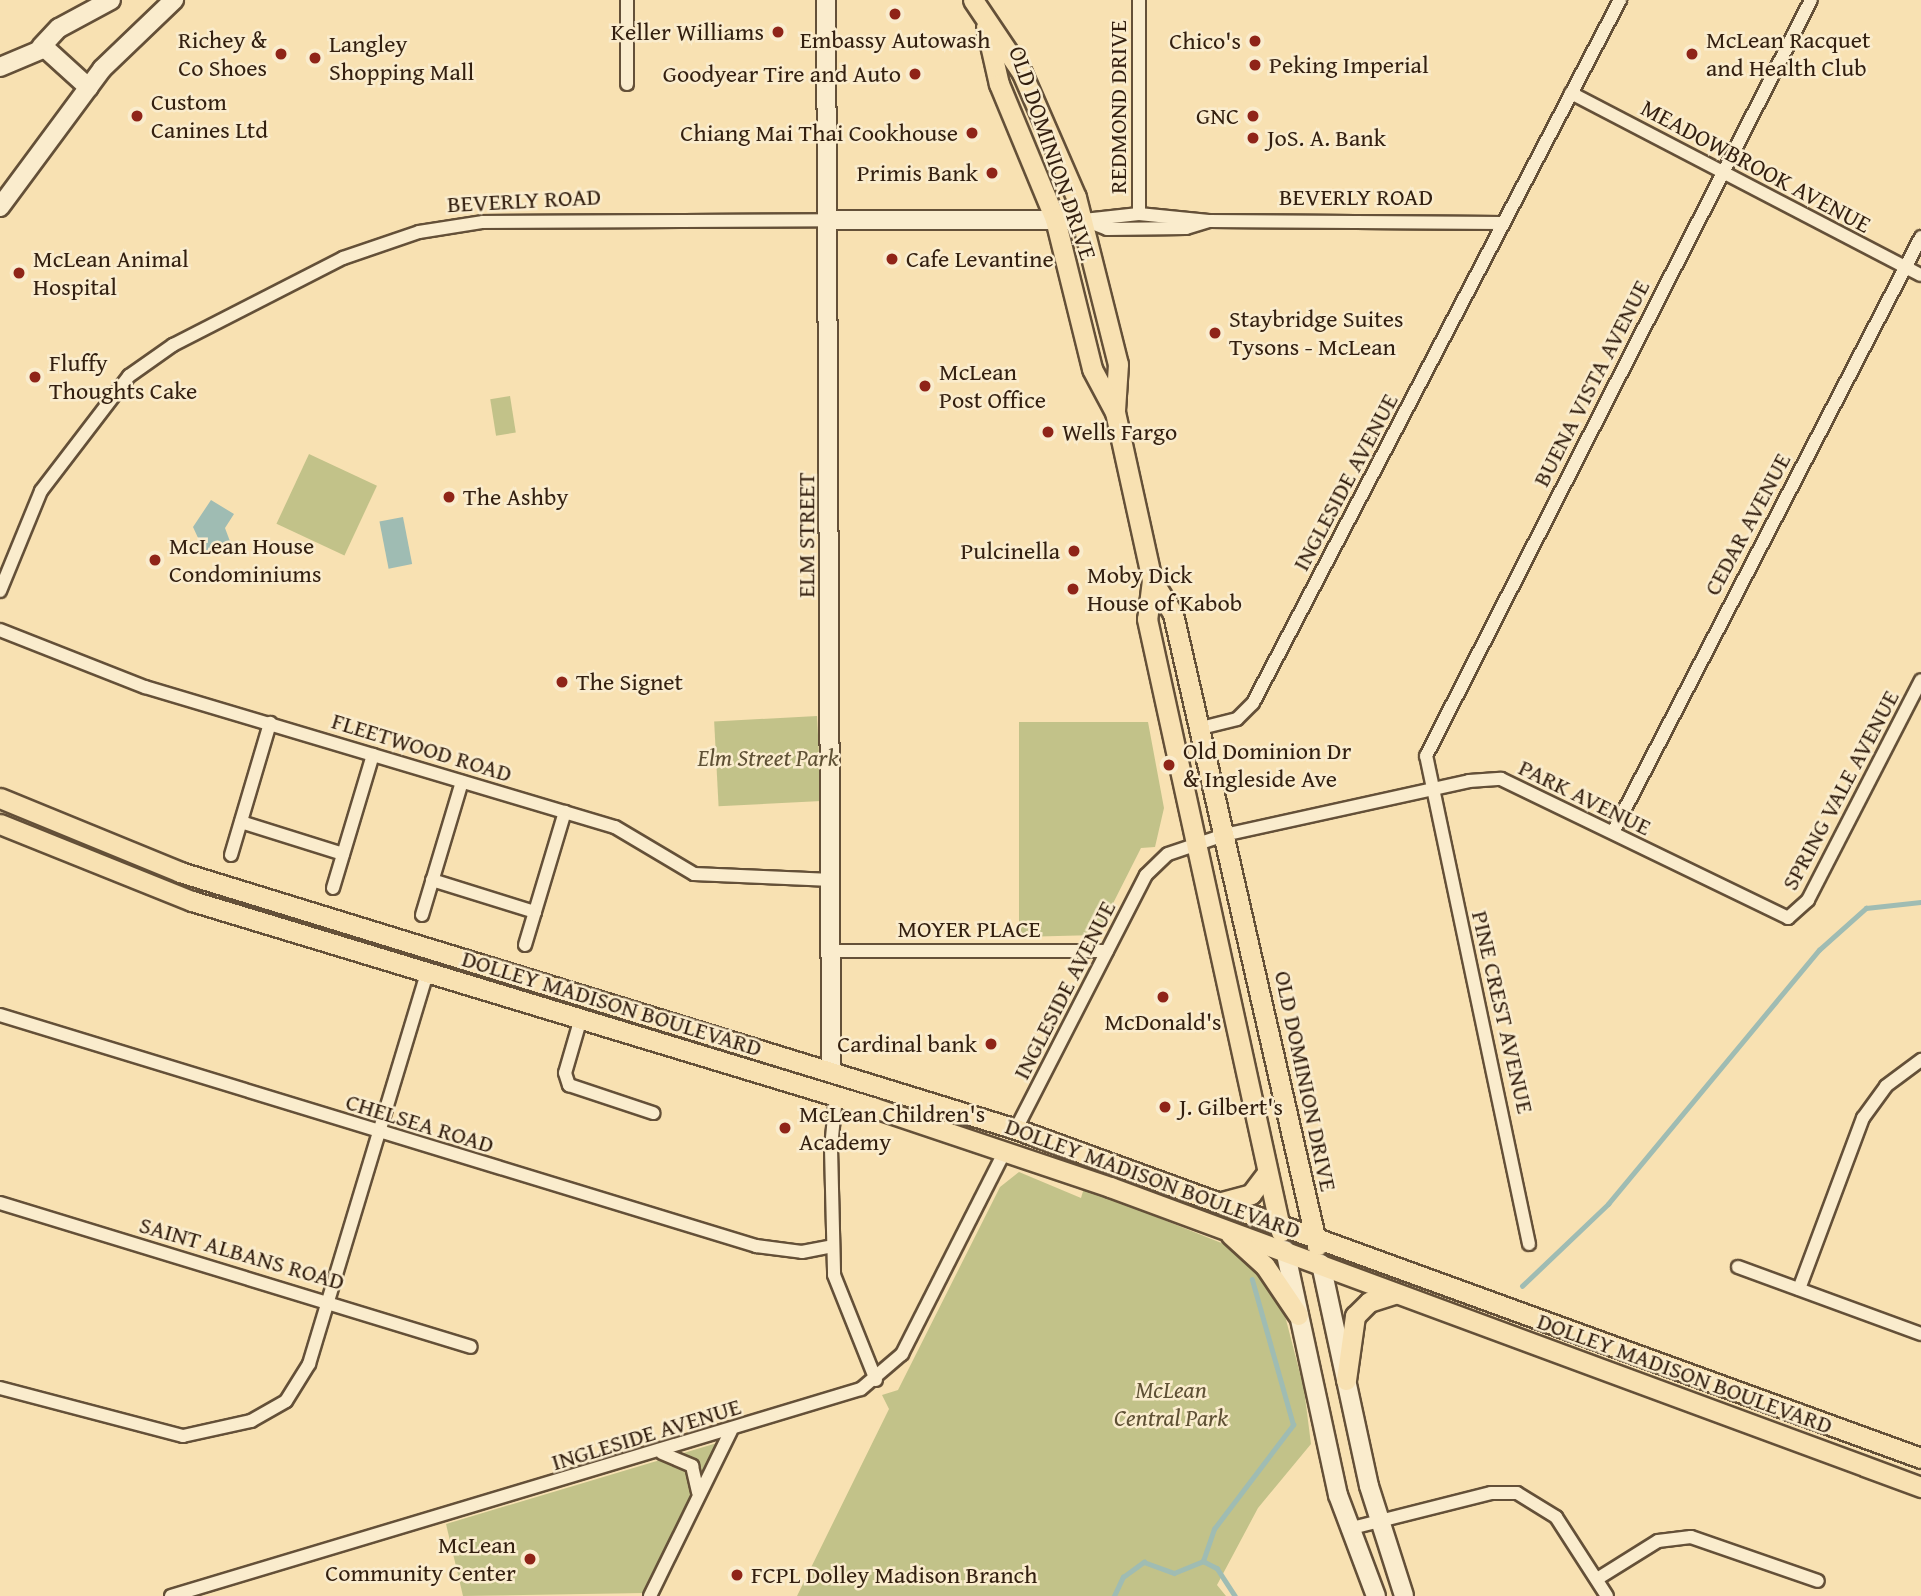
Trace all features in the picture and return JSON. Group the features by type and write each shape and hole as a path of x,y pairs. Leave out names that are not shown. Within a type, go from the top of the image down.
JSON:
{"main road":[{"name":"OLD DOMINION DRIVE","path":"972,0 986,27 1022,73 1084,220 1118,364 1115,412"},
{"name":"OLD DOMINION DRIVE","path":"986,27 999,84 1055,219 1092,369 1115,412 1152,580 1147,619 1284,1250"},
{"name":"OLD DOMINION DRIVE","path":"1152,580 1174,614 1197,729 1224,835 1321,1264"},
{"name":"DOLLEY MADISON BOULEVARD","path":"0,798 180,872 1016,1129 1921,1458"},
{"name":"DOLLEY MADISON BOULEVARD","path":"0,824 146,885 972,1139 1284,1250 1921,1487"},
{"path":"972,1139 1001,1138 1016,1129"},
{"path":"1004,1151 1021,1145 1071,1148"},
{"path":"1222,1202 1251,1194 1267,1173"},
{"path":"1222,1228 1265,1266 1298,1315"},
{"path":"1346,1380 1355,1316 1369,1302 1396,1293"}],"street":[{"path":"0,67 41,47 58,28 111,0"},
{"path":"0,207 121,48 174,0"},
{"path":"626,84 627,0"},
{"name":"ELM STREET","path":"826,0 831,1070"},
{"name":"REDMOND DRIVE","path":"1139,0 1139,214"},
{"name":"INGLESIDE AVENUE","path":"1197,729 1237,719 1253,703 1620,0"},
{"name":"BUENA VISTA AVENUE","path":"1430,790 1426,762 1432,739 1811,0"},
{"path":"41,47 89,88"},
{"name":"MEADOWBROOK AVENUE","path":"1571,93 1921,275"},
{"name":"BEVERLY ROAD","path":"0,591 41,491 129,376 173,345 343,258 419,232 483,222 1084,220 1139,214 1209,221 1502,223"},
{"name":"BEVERLY ROAD","path":"1084,220 1107,229 1186,228 1209,221"},
{"name":"CEDAR AVENUE","path":"1613,832 1921,237"},
{"name":"FLEETWOOD ROAD","path":"0,631 145,687 623,830 671,864 703,877 832,880"},
{"name":"SPRING VALE AVENUE","path":"1793,916 1808,900 1921,680"},
{"path":"231,855 270,723"},
{"path":"332,888 373,755"},
{"name":"PARK AVENUE","path":"1224,835 1430,790 1508,780 1774,915 1793,916"},
{"path":"422,915 462,782"},
{"name":"PINE CREST AVENUE","path":"1430,790 1530,1244"},
{"path":"525,945 565,812"},
{"path":"241,822 343,854"},
{"name":"INGLESIDE AVENUE","path":"1016,1129 1152,866 1196,844 1224,835"},
{"path":"432,880 535,912"},
{"name":"MOYER PLACE","path":"832,951 1107,951"},
{"path":"0,1388 183,1436 221,1431 286,1401 309,1364 427,972"},
{"name":"CHELSEA ROAD","path":"0,1015 378,1133 756,1246 802,1252 832,1246"},
{"path":"581,1018 565,1073 569,1086 653,1113"},
{"path":"1799,1289 1863,1118 1886,1086 1921,1060"},
{"path":"836,1096 832,1246 839,1295 876,1380"},
{"name":"INGLESIDE AVENUE","path":"171,1596 731,1431 876,1380 902,1354 1004,1151"},
{"name":"SAINT ALBANS ROAD","path":"0,1203 470,1347"},
{"name":"OLD DOMINION DRIVE","path":"1284,1250 1348,1529 1376,1596"},
{"name":"OLD DOMINION DRIVE","path":"1321,1264 1378,1521 1404,1596"},
{"path":"1738,1267 1921,1334"},
{"path":"650,1596 731,1431"},
{"path":"658,1453 679,1456 692,1466 698,1498"},
{"path":"1348,1529 1491,1493 1517,1493 1556,1517 1607,1596"},
{"path":"1597,1579 1658,1541 1690,1536 1818,1581"}],"green space":[{"path":"510,396 516,433 496,436 490,399"},
{"path":"309,454 377,486 344,555 276,524"},
{"name":"Elm Street Park","path":"817,716 821,801 719,806 714,721"},
{"path":"1019,722 1148,722 1164,808 1155,847 1141,848 1097,935 1019,937"},
{"name":"McLean Central Park","path":"1019,1172 1081,1198 1084,1188 1224,1244 1276,1281 1304,1389 1311,1444 1258,1508 1217,1585 1226,1596 797,1596 889,1409 882,1395 898,1390 1000,1187"},
{"path":"727,1440 645,1593 463,1596 446,1524"}],"water":[{"path":"211,500 234,514 225,528 231,544 205,553 193,527"},
{"path":"403,517 412,564 389,569 379,522"}],"waterway":[{"path":"1522,1286 1608,1204 1819,950 1866,908 1921,902"},
{"path":"1203,1561 1214,1529 1293,1425 1252,1280"},
{"path":"1114,1596 1123,1577 1144,1562 1174,1573 1203,1561 1217,1568 1235,1596"}],"place":[{"name":"Embassy Autowash","path":"895,14"},
{"name":"Keller Williams","path":"778,32"},
{"name":"Chico's","path":"1255,41"},
{"name":"Richey & Co Shoes","path":"281,54"},
{"name":"McLean Racquet and Health Club","path":"1692,54"},
{"name":"Langley Shopping Mall","path":"315,58"},
{"name":"Peking Imperial","path":"1255,65"},
{"name":"Goodyear Tire and Auto","path":"915,74"},
{"name":"Custom Canines Ltd","path":"137,116"},
{"name":"GNC","path":"1253,116"},
{"name":"Chiang Mai Thai Cookhouse","path":"972,133"},
{"name":"JoS. A. Bank","path":"1253,138"},
{"name":"Primis Bank","path":"992,173"},
{"name":"Cafe Levantine","path":"892,259"},
{"name":"McLean Animal Hospital","path":"19,273"},
{"name":"Staybridge Suites Tysons - McLean","path":"1215,333"},
{"name":"Fluffy Thoughts Cake","path":"35,377"},
{"name":"McLean Post Office","path":"925,386"},
{"name":"Wells Fargo","path":"1048,432"},
{"name":"The Ashby","path":"449,497"},
{"name":"Pulcinella","path":"1074,551"},
{"name":"McLean House Condominiums","path":"155,560"},
{"name":"Moby Dick House of Kabob","path":"1073,589"},
{"name":"The Signet","path":"562,682"},
{"name":"Old Dominion Dr & Ingleside Ave","path":"1169,765"},
{"name":"McDonald's","path":"1163,997"},
{"name":"Cardinal bank","path":"991,1044"},
{"name":"J. Gilbert's","path":"1165,1107"},
{"name":"McLean Children's Academy","path":"785,1128"},
{"name":"McLean Community Center","path":"530,1559"},
{"name":"FCPL Dolley Madison Branch","path":"737,1575"}]}
